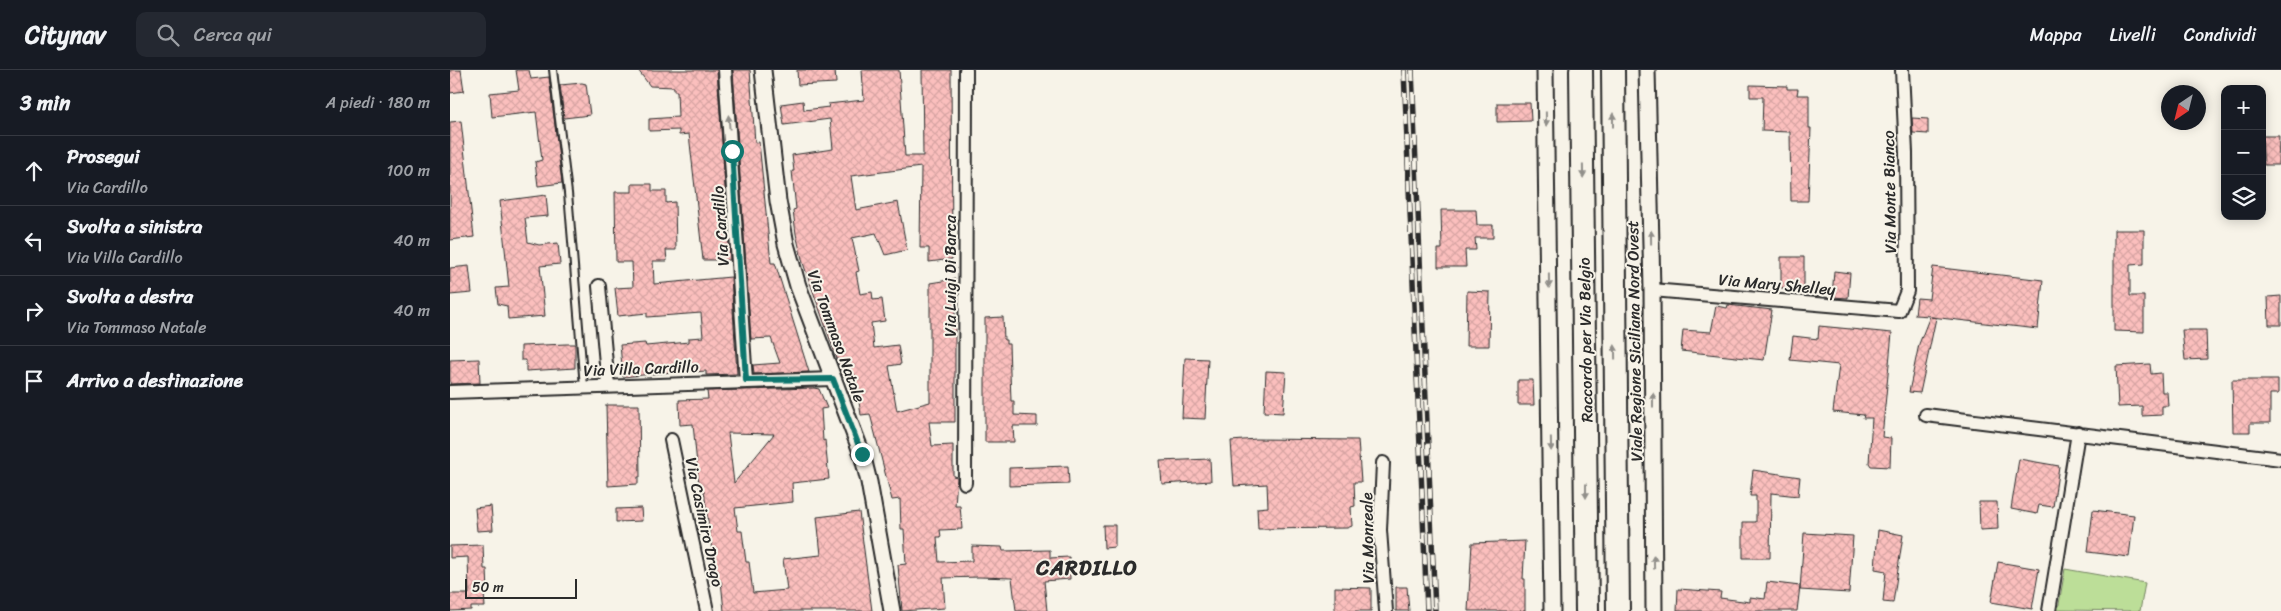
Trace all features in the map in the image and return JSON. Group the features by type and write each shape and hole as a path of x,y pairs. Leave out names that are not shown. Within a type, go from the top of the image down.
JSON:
{"highway":[{"name":"Raccordo per Via Belgio","path":"1581,70 1587,611"},
{"name":"Raccordo per Via Belgio","path":"1613,70 1618,611"}],"street":[{"name":"Via Cardillo","path":"725,70 746,380"},
{"name":"Via Tommaso Natale","path":"763,70 778,201 786,244 798,286 865,464 892,611"},
{"name":"Via Luigi Di Barca","path":"965,483 966,70"},
{"path":"1545,70 1552,611"},
{"name":"Viale Regione Siciliana Nord Ovest","path":"1647,70 1652,290 1654,611"},
{"name":"Via Monte Bianco","path":"1899,311 1906,291 1906,153 1902,70"},
{"path":"599,286 608,386"},
{"name":"Via Mary Shelley","path":"1652,290 1899,311"},
{"name":"Via Villa Cardillo","path":"450,392 746,380 833,379"},
{"path":"1926,415 2281,459"},
{"path":"2049,611 2078,433"},
{"name":"Via Casimiro Drago","path":"671,440 707,611"},
{"name":"Via Monreale","path":"1383,463 1380,530 1386,611"}],"lane":[{"path":"553,70 568,192 584,387"}],"green space":[{"path":"2065,569 2145,583 2140,611 2058,610"}],"building":[{"path":"450,70 461,70 464,91 450,93"},
{"path":"516,70 529,70 531,79 549,77 562,183 538,186 535,162 542,160 536,112 492,117 490,93 519,90"},
{"path":"638,70 717,70 730,260 703,260 689,134 679,135 679,130 649,131 649,119 678,117 677,91 674,91 674,87 650,86"},
{"path":"733,70 750,70 755,143 759,142 771,263 775,263 809,372 754,374 753,365 780,363 771,338 751,339"},
{"path":"797,70 835,70 836,83 798,85"},
{"path":"862,70 899,70 905,156 923,156 922,70 951,70 952,259 929,262 929,248 920,248 921,167 851,176 856,210 898,202 907,250 885,255 876,233 852,238 859,271 856,272 860,294 872,292 873,300 882,299 885,321 871,323 874,348 898,345 901,364 889,366 897,411 930,402 930,283 955,279 955,422 929,422 932,446 953,445 953,476 957,477 955,506 960,506 962,529 940,530 941,537 937,537 939,562 972,561 972,546 1002,547 1003,551 1050,550 1050,558 1069,557 1070,579 1044,581 1047,611 1016,611 1012,578 979,577 943,578 945,608 902,611 898,565 906,564 904,529 901,529 900,499 892,500 870,414 861,415 855,375 843,376 803,263 796,234 793,210 796,209 792,155 833,149 830,119 784,125 781,104 803,101 804,110 829,107 828,104 864,100"},
{"path":"586,84 590,115 564,118 560,85"},
{"path":"1750,85 1787,86 1787,89 1798,89 1797,95 1809,95 1809,128 1811,128 1808,201 1791,201 1790,132 1762,131 1763,97 1750,97"},
{"path":"1497,103 1530,103 1531,121 1497,122"},
{"path":"1912,118 1928,119 1928,134 1913,133"},
{"path":"461,121 474,237 450,240 450,122"},
{"path":"2266,136 2279,136 2278,165 2266,165"},
{"path":"632,184 652,184 652,191 666,191 666,203 675,202 676,250 666,250 667,261 653,261 654,284 731,277 737,374 706,375 706,371 693,372 692,370 623,377 620,345 645,343 646,346 689,342 689,338 703,337 701,313 647,317 647,313 618,316 615,288 633,287 632,262 616,262 615,192 632,192"},
{"path":"546,195 548,216 525,218 528,242 539,245 558,243 560,264 540,266 545,316 508,319 507,306 498,304 496,288 509,287 500,201"},
{"path":"1441,210 1476,210 1477,225 1493,225 1493,238 1475,238 1476,250 1465,250 1466,267 1438,267 1438,249 1442,249"},
{"path":"2114,230 2144,230 2144,264 2130,265 2130,296 2144,296 2144,332 2114,331"},
{"path":"1781,257 1804,257 1804,288 1781,288"},
{"path":"469,266 472,293 450,295 450,268"},
{"path":"1933,267 2043,280 2038,329 1931,317 1936,318 1920,393 1909,392 1919,344 1930,316 1915,315 1917,298 1929,299"},
{"path":"1834,271 1850,273 1848,298 1832,297"},
{"path":"1467,291 1490,292 1489,346 1466,346"},
{"path":"2281,296 2281,325 2269,325 2268,297"},
{"path":"1728,305 1772,310 1764,360 1681,351 1683,330 1711,332 1716,306 1727,308"},
{"path":"1003,317 1004,340 1006,340 1006,344 1009,344 1011,401 1014,401 1014,415 1037,416 1037,426 1013,426 1014,442 985,442 985,318"},
{"path":"1819,326 1892,333 1882,437 1891,438 1890,467 1871,466 1869,463 1872,418 1863,418 1864,415 1833,412 1839,365 1790,360 1793,336 1818,339"},
{"path":"2182,330 2206,330 2207,359 2185,360"},
{"path":"575,344 575,368 526,371 526,360 521,360 521,346"},
{"path":"1185,358 1208,359 1205,419 1182,418"},
{"path":"479,359 480,383 450,384 450,360"},
{"path":"2150,364 2151,374 2161,373 2162,392 2167,392 2168,406 2162,406 2162,415 2142,416 2142,406 2118,407 2116,366"},
{"path":"1266,371 1286,372 1283,413 1264,412"},
{"path":"1518,380 1533,380 1534,405 1518,405"},
{"path":"2232,380 2278,380 2278,394 2270,394 2270,423 2250,423 2250,432 2233,432"},
{"path":"819,389 827,408 821,409 823,441 825,440 829,479 792,483 793,502 735,508 738,531 742,531 753,593 787,590 783,559 821,555 817,517 859,512 872,611 724,611 721,581 718,582 715,573 704,491 701,492 699,485 693,424 680,425 679,400 708,399 707,391","holes":["728,433 774,434 734,483"]},
{"path":"606,405 639,405 640,477 638,477 638,484 608,486"},
{"path":"1256,439 1358,440 1361,482 1354,482 1355,506 1351,507 1352,526 1347,528 1258,529 1257,508 1268,507 1267,484 1234,486 1231,441"},
{"path":"1210,459 1211,481 1162,484 1160,461"},
{"path":"2019,459 2059,466 2053,507 2039,505 2037,514 2011,509"},
{"path":"1068,466 1069,484 1009,486 1009,468"},
{"path":"1753,470 1800,477 1798,496 1771,493 1770,558 1743,558 1743,522 1756,522 1756,496 1750,496"},
{"path":"1979,502 1997,502 1998,529 1980,530"},
{"path":"491,506 493,530 477,531 475,508"},
{"path":"641,508 642,521 616,522 616,509"},
{"path":"2093,510 2134,515 2129,557 2088,552"},
{"path":"1103,525 1115,525 1115,547 1104,548"},
{"path":"1878,530 1903,535 1893,603 1883,602 1886,571 1875,569"},
{"path":"1804,533 1853,536 1849,593 1800,590"},
{"path":"1525,541 1523,579 1525,579 1525,611 1468,611 1472,543"},
{"path":"483,545 488,593 484,593 485,607 471,607 471,610 450,611 450,594 469,594 468,557 450,558 450,546"},
{"path":"1998,562 2039,569 2032,609 1991,602"},
{"path":"1767,582 1800,586 1797,611 1677,611 1678,589 1721,592 1720,598 1750,602 1750,597 1765,599"},
{"path":"1335,587 1371,588 1371,611 1335,611"},
{"path":"1396,587 1407,587 1409,611 1396,611"}],"railway":[{"path":"1404,70 1427,611"},
{"path":"1412,70 1435,611"}],"district":[{"name":"CARDILLO","path":"1087,568"}],"route":[{"path":"732,151 746,380 833,379 862,454"}]}
